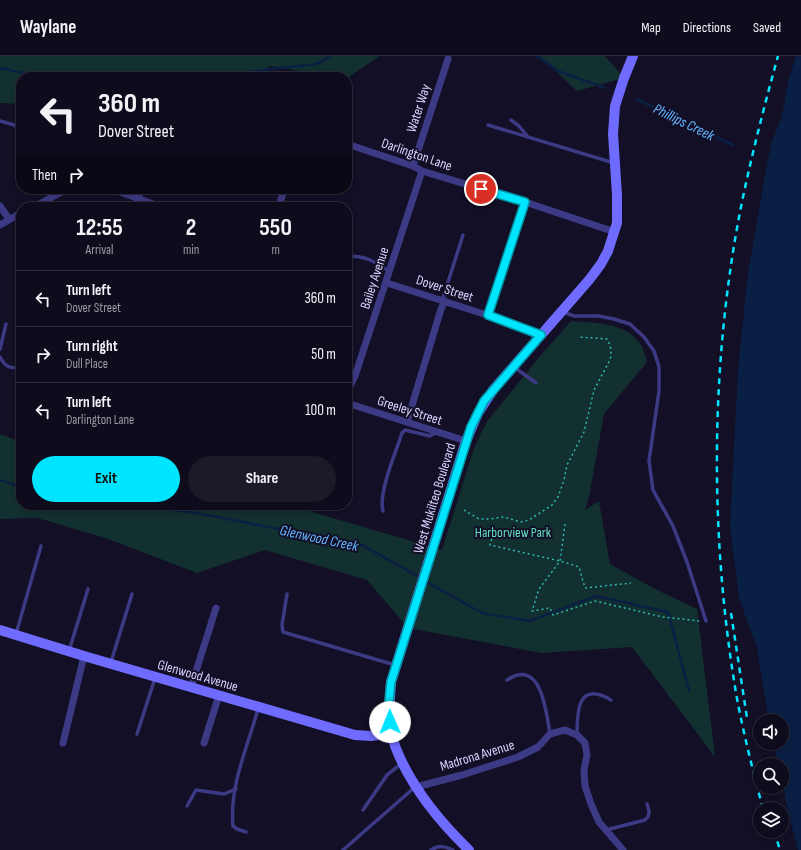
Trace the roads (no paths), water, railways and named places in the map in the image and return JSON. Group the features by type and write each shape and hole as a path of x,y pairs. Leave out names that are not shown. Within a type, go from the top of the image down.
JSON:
{"main road":[{"name":"West Mukilteo Boulevard","path":"469,850 452,833 416,787 402,763 391,733 388,711 391,682 466,441 474,420 484,401 589,280 601,264 608,251 615,232 618,216 613,134 615,106 633,56"},
{"name":"Glenwood Avenue","path":"0,630 259,708 356,734 371,736 391,733"}],"street":[{"name":"Water Way","path":"413,166 448,58"},
{"name":"Darlington Lane","path":"352,146 413,166 422,171 525,202 615,232"},
{"name":"Bailey Avenue","path":"352,382 387,283 422,171"},
{"path":"43,202 58,194"},
{"path":"125,194 146,202"},
{"path":"138,199 140,194"},
{"path":"488,315 525,202"},
{"path":"0,206 9,219"},
{"path":"0,225 16,216"},
{"name":"Dover Street","path":"387,283 488,315 541,335"},
{"path":"407,422 443,301"},
{"name":"Greeley Street","path":"352,405 466,441"},
{"path":"191,687 216,608"},
{"path":"63,743 84,656"},
{"path":"204,743 219,695"},
{"path":"550,734 565,730 577,735 585,743 587,755 584,770 585,786 590,804 599,822 623,850"},
{"name":"Madrona Avenue","path":"416,787 462,775 518,757 538,747 550,734"}],"lane":[{"path":"511,120 519,126 529,138"},
{"path":"0,121 16,125"},
{"path":"488,125 615,163"},
{"path":"443,301 463,236"},
{"path":"352,256 360,256 373,261 390,272"},
{"path":"562,312 574,316 614,318 630,324 644,337 654,351 659,367 659,392 650,461 653,490 673,526 687,562 706,621"},
{"path":"0,349 6,324"},
{"path":"0,357 4,365 16,368"},
{"path":"514,366 536,383"},
{"path":"383,511 381,504 383,493 402,433 405,430 430,436 438,432"},
{"path":"15,635 41,546"},
{"path":"69,652 88,589"},
{"path":"110,664 132,594"},
{"path":"287,594 282,625 283,632 396,666"},
{"path":"507,680 514,676 523,675 538,684 544,698 550,734"},
{"path":"137,734 155,677"},
{"path":"577,735 578,715 581,702 585,696 590,694 602,695 611,700"},
{"path":"246,832 233,826 232,815 237,779 259,708"},
{"path":"363,810 387,775 402,763"},
{"path":"343,850 416,787"},
{"path":"187,806 196,790 224,794 236,789"},
{"path":"606,830 645,820 650,814 647,804"},
{"path":"430,850 441,846 453,850"}],"water":[{"path":"796,56 801,56 801,850 798,850 789,816 789,802 786,802 785,794 789,794 789,758 776,758 775,750 789,750 789,714 768,714 757,648 739,598 730,528 738,370 748,272 768,159 772,141 782,116 788,81"}],"waterway":[{"name":"Phillips Creek","path":"247,72 317,64 330,56"},
{"name":"Phillips Creek","path":"537,56 558,71 605,88"},
{"name":"Phillips Creek","path":"0,68 20,72"},
{"name":"Phillips Creek","path":"636,99 733,145"},
{"name":"Glenwood Creek","path":"0,480 16,485"},
{"name":"Glenwood Creek","path":"172,510 196,513 362,545 421,578"},
{"name":"Glenwood Creek","path":"425,581 482,613 530,621 596,596 668,612 689,691"}],"railway":[{"path":"761,802 739,708 727,632 721,570 717,445 719,382 724,319 732,258 743,197 759,126 778,56"},
{"path":"731,613 747,718"},
{"path":"776,838 780,850"}],"park label":[{"name":"Harborview Park","path":"513,532"}]}
